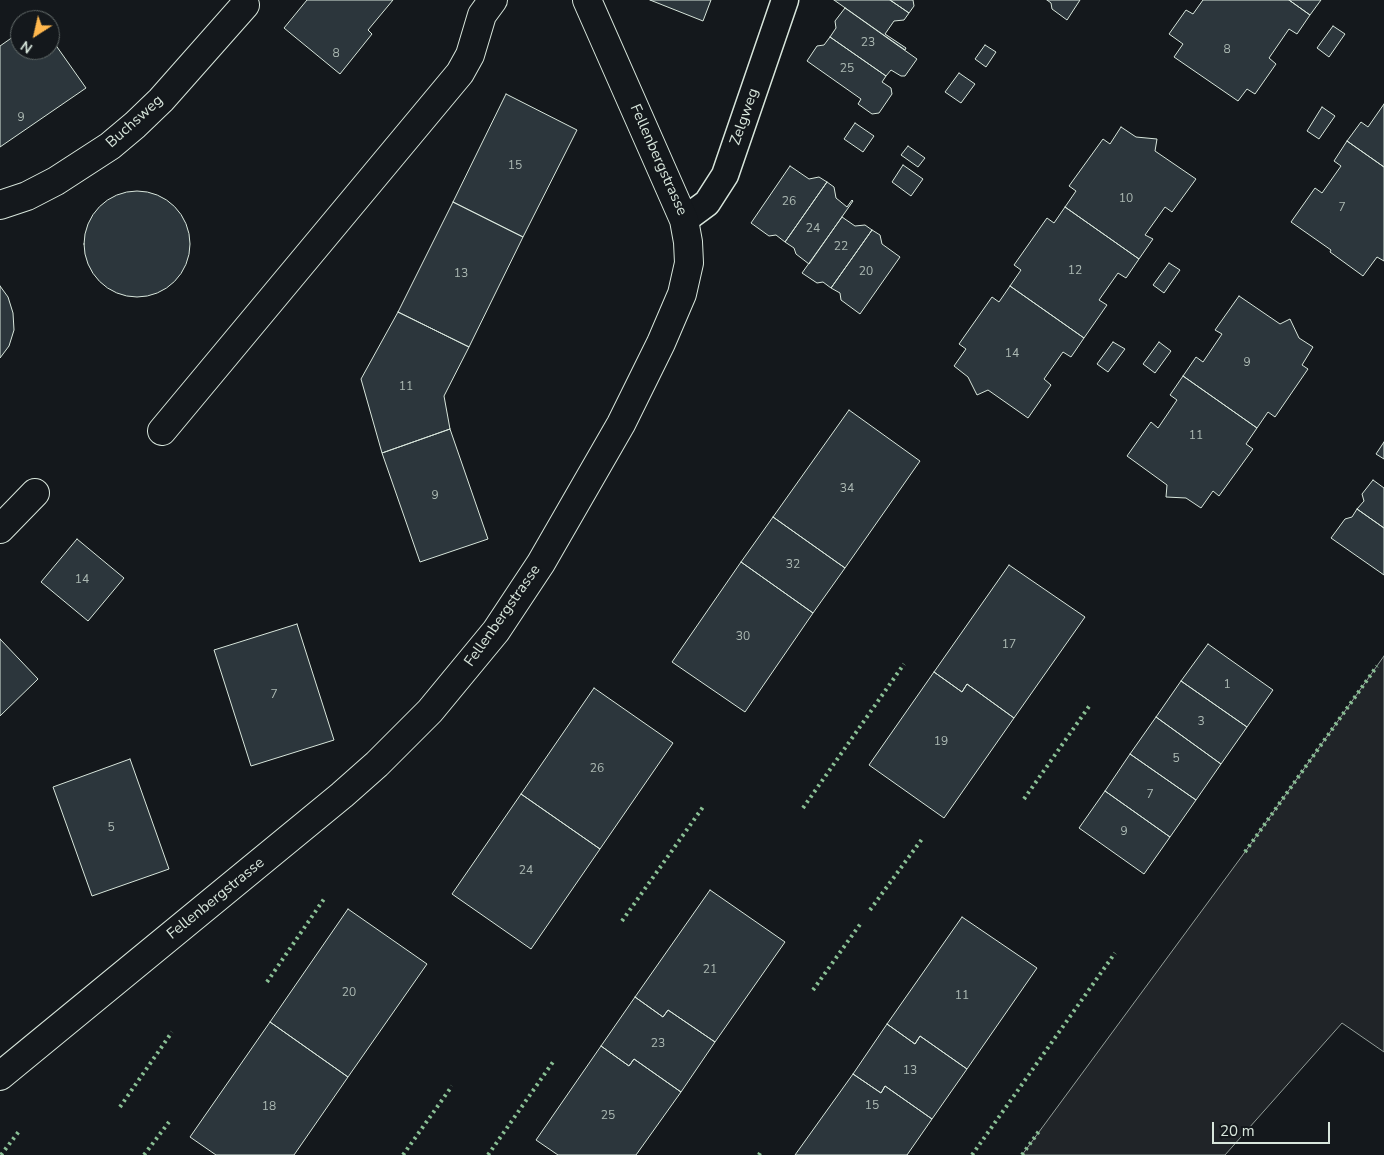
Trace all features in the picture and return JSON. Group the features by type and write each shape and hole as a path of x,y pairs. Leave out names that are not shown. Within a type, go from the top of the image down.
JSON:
{"street":[{"path":"162,431 460,73 470,55 482,15 493,0"},
{"name":"Fellenbergstrasse","path":"0,1076 342,795 377,764 430,711 467,669 496,631 541,563 621,424 661,343 682,294 689,262 688,242 684,220 587,0"},
{"name":"Zelgweg","path":"684,220 707,203 725,175 785,0"},
{"name":"Buchsweg","path":"0,205 27,196 56,181 110,146 135,126 161,100 245,5"},
{"path":"0,529 35,494"}],"shaded area":[{"path":"1384,656 1384,1052 1342,1023 1225,1155 1022,1155 1245,852"}],"building":[{"path":"307,0 393,0 368,30 372,34 340,74 284,28"},
{"path":"650,0 711,0 703,21"},
{"path":"834,0 890,0 909,13 904,20 894,21 885,34 906,48 905,50"},
{"path":"890,0 913,0 914,6 909,13"},
{"path":"1047,0 1080,0 1067,20 1052,9 1051,3"},
{"path":"1203,0 1289,0 1310,15 1297,34 1289,29 1269,58 1276,64 1255,94 1247,89 1238,101 1174,57 1183,44 1169,34 1186,10 1193,14"},
{"path":"1289,0 1321,0 1310,15"},
{"path":"845,8 917,59 905,76 901,76 891,70 886,76 830,37 836,28 835,21"},
{"path":"1333,26 1345,34 1329,57 1317,48"},
{"path":"830,37 886,76 882,82 891,88 892,94 879,113 872,114 858,104 861,99 807,61 817,46 824,45"},
{"path":"10,39 10,60 60,60 60,51 86,88 0,147 0,46"},
{"path":"985,45 996,52 986,67 975,59"},
{"path":"959,73 975,84 961,103 945,92"},
{"path":"506,94 577,130 523,237 453,202"},
{"path":"1384,104 1384,167 1347,141 1361,122 1368,127"},
{"path":"1322,107 1335,116 1319,139 1307,131"},
{"path":"855,123 874,136 863,152 844,139"},
{"path":"1121,127 1136,137 1157,139 1155,151 1196,179 1172,212 1165,207 1145,235 1153,239 1139,259 1065,207 1076,191 1069,186 1103,139 1110,144"},
{"path":"1347,141 1384,167 1384,261 1377,257 1363,276 1330,252 1331,250 1291,222 1315,188 1322,193 1341,166 1334,161"},
{"path":"908,146 925,158 918,167 901,155"},
{"path":"903,165 923,179 911,196 892,182"},
{"path":"790,166 809,179 819,177 827,182 785,242 776,235 769,236 751,223"},
{"path":"827,182 834,187 836,198 847,207 853,201 809,264 796,254 794,248 785,242"},
{"path":"137,191 157,195 175,206 186,224 190,244 186,264 175,282 157,293 137,297 117,293 99,282 88,264 84,244 88,224 99,206 117,195"},
{"path":"453,202 523,237 469,347 398,312"},
{"path":"1065,207 1139,259 1126,278 1118,273 1099,300 1107,305 1084,338 1010,286 1021,270 1014,265 1047,218 1054,223"},
{"path":"842,217 855,226 865,225 872,230 831,288 823,282 817,283 802,273"},
{"path":"872,230 880,235 882,244 900,257 860,314 841,300 840,293 831,288"},
{"path":"1169,263 1180,270 1164,293 1153,285"},
{"path":"0,286 8,297 13,313 14,330 9,346 0,358"},
{"path":"1010,286 1084,338 1071,357 1063,352 1044,379 1051,385 1028,418 988,390 977,395 968,377 954,366 966,349 959,344 992,297 999,302"},
{"path":"1239,296 1280,324 1290,319 1299,338 1313,347 1302,365 1308,369 1275,417 1268,412 1257,428 1183,376 1196,357 1203,362 1222,334 1215,330"},
{"path":"398,312 469,347 444,396 450,429 382,453 361,379"},
{"path":"1113,342 1125,349 1108,372 1097,364"},
{"path":"1159,342 1171,351 1155,373 1143,364"},
{"path":"1183,376 1257,428 1246,444 1253,449 1219,496 1213,491 1201,508 1186,498 1166,497 1167,485 1127,456 1151,422 1158,428 1177,400 1170,395"},
{"path":"849,410 920,461 845,568 773,517"},
{"path":"450,429 488,539 420,562 382,453"},
{"path":"1384,442 1384,459 1376,454"},
{"path":"1373,480 1384,488 1384,528 1357,509 1364,501 1362,494"},
{"path":"1357,509 1384,528 1384,575 1331,538 1345,519 1352,517"},
{"path":"773,517 845,568 813,613 741,562"},
{"path":"77,539 124,578 88,621 41,582"},
{"path":"741,562 813,613 745,712 672,662"},
{"path":"1009,565 1085,617 1014,718 967,684 962,692 934,672"},
{"path":"297,624 334,740 251,766 214,650"},
{"path":"0,639 38,679 0,716"},
{"path":"1208,644 1273,690 1247,727 1181,681"},
{"path":"934,672 962,692 967,684 1014,718 944,818 869,765"},
{"path":"1181,681 1247,727 1221,764 1156,717"},
{"path":"594,688 673,743 600,849 521,794"},
{"path":"1156,717 1221,764 1196,800 1130,754"},
{"path":"1130,754 1196,800 1170,837 1105,791"},
{"path":"130,759 169,869 92,896 53,787"},
{"path":"1105,791 1170,837 1144,874 1079,828"},
{"path":"521,794 600,849 531,949 452,894"},
{"path":"710,890 785,942 715,1042 668,1010 663,1017 635,997"},
{"path":"348,909 427,964 348,1077 270,1022"},
{"path":"962,917 1037,968 967,1069 920,1036 915,1044 887,1024"},
{"path":"635,997 663,1017 668,1010 715,1042 681,1092 634,1059 629,1066 601,1046"},
{"path":"270,1022 348,1077 294,1155 216,1155 190,1137"},
{"path":"887,1024 915,1044 920,1036 967,1069 932,1119 885,1086 881,1093 853,1074"},
{"path":"601,1046 629,1066 634,1059 681,1092 636,1155 558,1155 536,1140"},
{"path":"853,1074 881,1093 885,1086 932,1119 907,1155 795,1155"}],"hedge":[{"path":"803,808 904,664"},
{"path":"1245,852 1377,666"},
{"path":"1024,799 1090,705"},
{"path":"622,921 703,807"},
{"path":"870,910 922,839"},
{"path":"267,982 324,899"},
{"path":"813,990 861,923"},
{"path":"972,1155 1115,953"},
{"path":"120,1107 172,1032"},
{"path":"488,1155 553,1062"},
{"path":"403,1155 452,1086"},
{"path":"144,1155 169,1122"},
{"path":"1,1155 20,1130"},
{"path":"1022,1155 1039,1131"}]}
